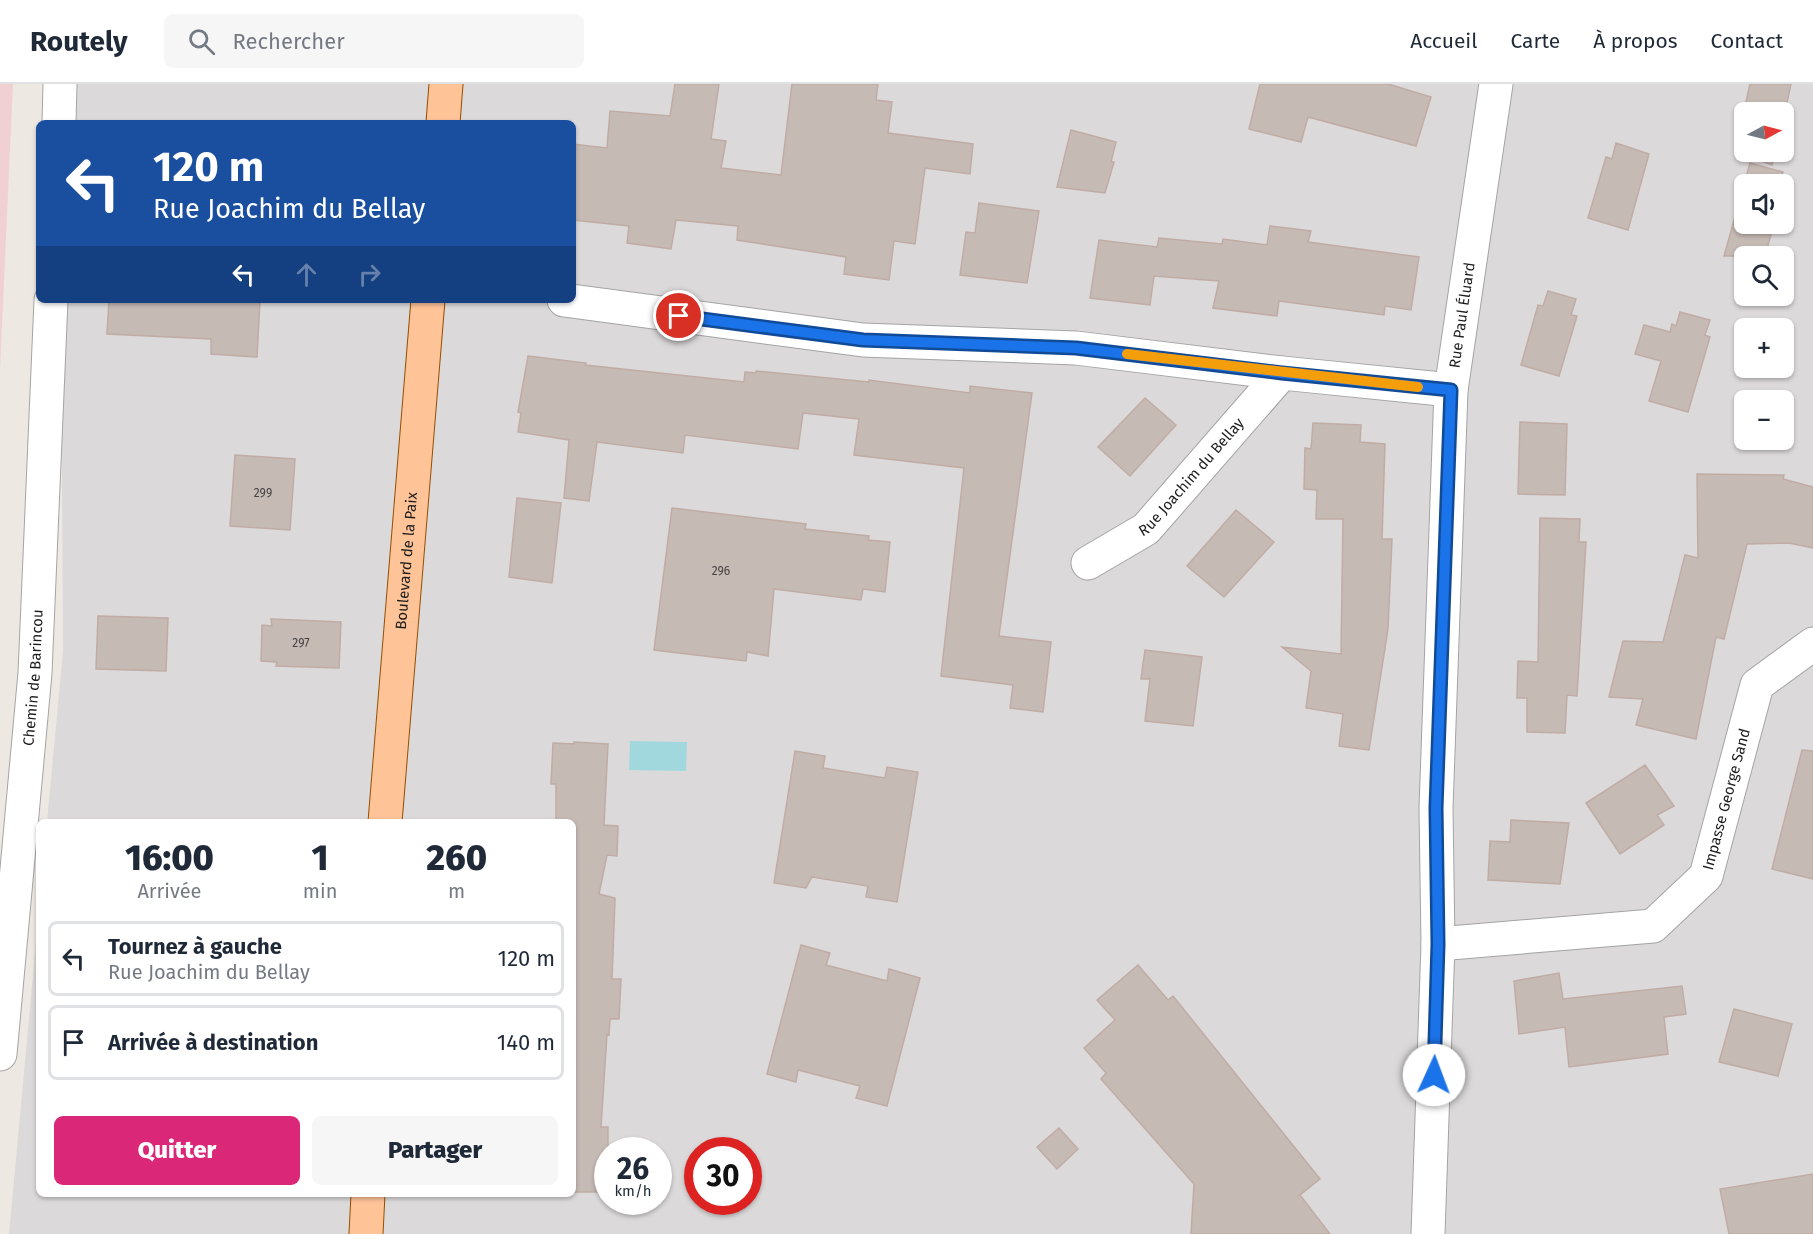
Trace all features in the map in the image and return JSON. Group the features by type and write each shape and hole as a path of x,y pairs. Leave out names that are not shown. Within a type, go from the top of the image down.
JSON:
{"main road":[{"path":"443,120 447,84"},
{"name":"Boulevard de la Paix","path":"385,819 428,303"},
{"path":"366,1234 368,1197"}],"street":[{"path":"59,120 60,84"},
{"name":"Rue Paul Éluard","path":"1428,1234 1438,944 1436,808 1451,390 1496,84"},
{"path":"576,302 863,340 1076,348 1282,373 1451,390"},
{"name":"Chemin de Barincou","path":"0,1054 35,674 51,303"},
{"name":"Rue Joachim du Bellay","path":"1088,564 1146,529 1282,373"},
{"name":"Impasse George Sand","path":"1438,944 1653,926 1706,876 1757,685 1813,644"}],"shaded area":[{"path":"0,84 13,84 0,370"},
{"path":"60,84 1813,84 1813,1234 9,1234 36,943 36,1197 576,1197 576,819 47,819 63,651 61,303 576,303 576,120 60,120"}],"water":[{"path":"630,741 687,742 686,771 629,770"}],"building":[{"path":"675,84 719,84 711,139 726,141 721,168 781,175 792,84 878,84 876,100 892,102 888,133 973,144 970,174 925,168 915,244 894,241 889,280 844,274 846,257 737,240 738,226 676,220 671,249 627,243 629,226 576,220 576,144 607,148 610,111 670,116"},
{"path":"1260,84 1388,84 1431,97 1416,146 1308,117 1301,142 1249,129"},
{"path":"1750,84 1791,84 1787,102 1746,102"},
{"path":"1071,130 1116,142 1111,162 1114,162 1105,193 1057,187"},
{"path":"1616,143 1649,154 1628,230 1588,218 1606,157 1612,159"},
{"path":"1750,163 1783,172 1782,174 1747,174"},
{"path":"979,203 1039,211 1027,283 960,275 966,232 975,233"},
{"path":"1734,220 1734,234 1771,234 1768,246 1734,246 1734,256 1724,256"},
{"path":"1270,226 1311,231 1308,242 1419,257 1411,310 1385,306 1384,315 1279,301 1277,316 1213,308 1219,281 1154,276 1150,305 1090,298 1099,240 1157,247 1159,238 1222,244 1223,239 1267,245"},
{"path":"1548,291 1576,299 1571,315 1577,316 1559,376 1521,365 1538,305 1543,306"},
{"path":"109,303 260,303 257,357 211,354 211,339 107,334"},
{"path":"1680,312 1710,320 1705,335 1710,337 1688,412 1649,401 1661,361 1635,354 1644,325 1670,332 1672,324 1676,326"},
{"path":"528,356 586,363 585,365 744,382 745,372 756,373 756,371 869,382 869,380 970,393 970,386 1032,393 999,636 1051,642 1043,712 1010,708 1013,685 941,676 964,468 854,455 859,419 803,413 798,449 685,435 683,453 597,442 589,501 564,498 569,440 518,432 521,413 518,412"},
{"path":"1145,398 1176,425 1130,476 1098,447"},
{"path":"1520,422 1567,424 1565,495 1518,494"},
{"path":"1313,423 1361,425 1360,442 1385,444 1382,539 1392,539 1388,629 1369,750 1339,746 1343,714 1306,708 1311,671 1282,647 1341,654 1343,519 1316,519 1317,490 1304,489 1305,448 1311,449"},
{"path":"235,455 295,459 290,530 230,526"},
{"path":"1697,474 1784,475 1783,479 1813,487 1813,548 1789,543 1747,544 1724,639 1716,637 1696,739 1636,725 1643,699 1609,697 1623,641 1663,642 1685,555 1698,558"},
{"path":"517,498 561,503 552,583 509,577"},
{"path":"672,508 806,524 805,529 869,536 868,540 890,542 885,592 863,589 861,600 774,589 768,656 747,652 746,661 654,650"},
{"path":"1236,510 1274,542 1224,597 1187,566"},
{"path":"1540,518 1580,519 1579,542 1586,542 1577,696 1567,695 1565,733 1527,732 1527,698 1517,698 1518,661 1538,662"},
{"path":"98,616 168,618 166,671 96,669"},
{"path":"271,619 341,622 339,668 276,666 277,662 261,661 262,625 272,626"},
{"path":"1145,650 1202,657 1193,726 1145,721 1150,679 1141,679"},
{"path":"553,743 608,744 604,825 618,826 617,856 607,855 599,894 615,898 612,979 621,979 619,1019 610,1019 609,1035 607,1034 601,1127 608,1127 608,1137 594,1137 594,1192 576,1192 576,819 556,819 556,784 551,784"},
{"path":"1802,750 1813,751 1813,879 1772,869"},
{"path":"795,751 825,756 823,768 885,778 887,767 918,772 897,902 866,897 868,886 812,877 806,888 774,883"},
{"path":"1645,765 1674,806 1657,815 1664,825 1620,854 1586,803"},
{"path":"1511,820 1569,823 1560,884 1488,880 1490,841 1510,842"},
{"path":"801,945 830,953 826,965 887,981 889,969 920,978 887,1106 856,1098 860,1086 798,1070 796,1082 767,1074"},
{"path":"1138,965 1168,1000 1173,996 1320,1179 1300,1195 1330,1234 1191,1234 1194,1184 1101,1079 1106,1073 1084,1048 1115,1020 1097,1000"},
{"path":"1559,973 1563,999 1682,986 1686,1014 1664,1017 1668,1054 1569,1067 1565,1027 1519,1034 1514,981"},
{"path":"1734,1009 1792,1024 1778,1076 1719,1062"},
{"path":"1059,1128 1078,1149 1057,1169 1037,1147"},
{"path":"1813,1174 1813,1234 1729,1234 1720,1189"}],"slow traffic":[{"path":"1127,354 1418,387"}],"route":[{"path":"679,316 863,340 1076,348 1282,373 1451,390 1436,808 1438,944 1434,1075"}]}
